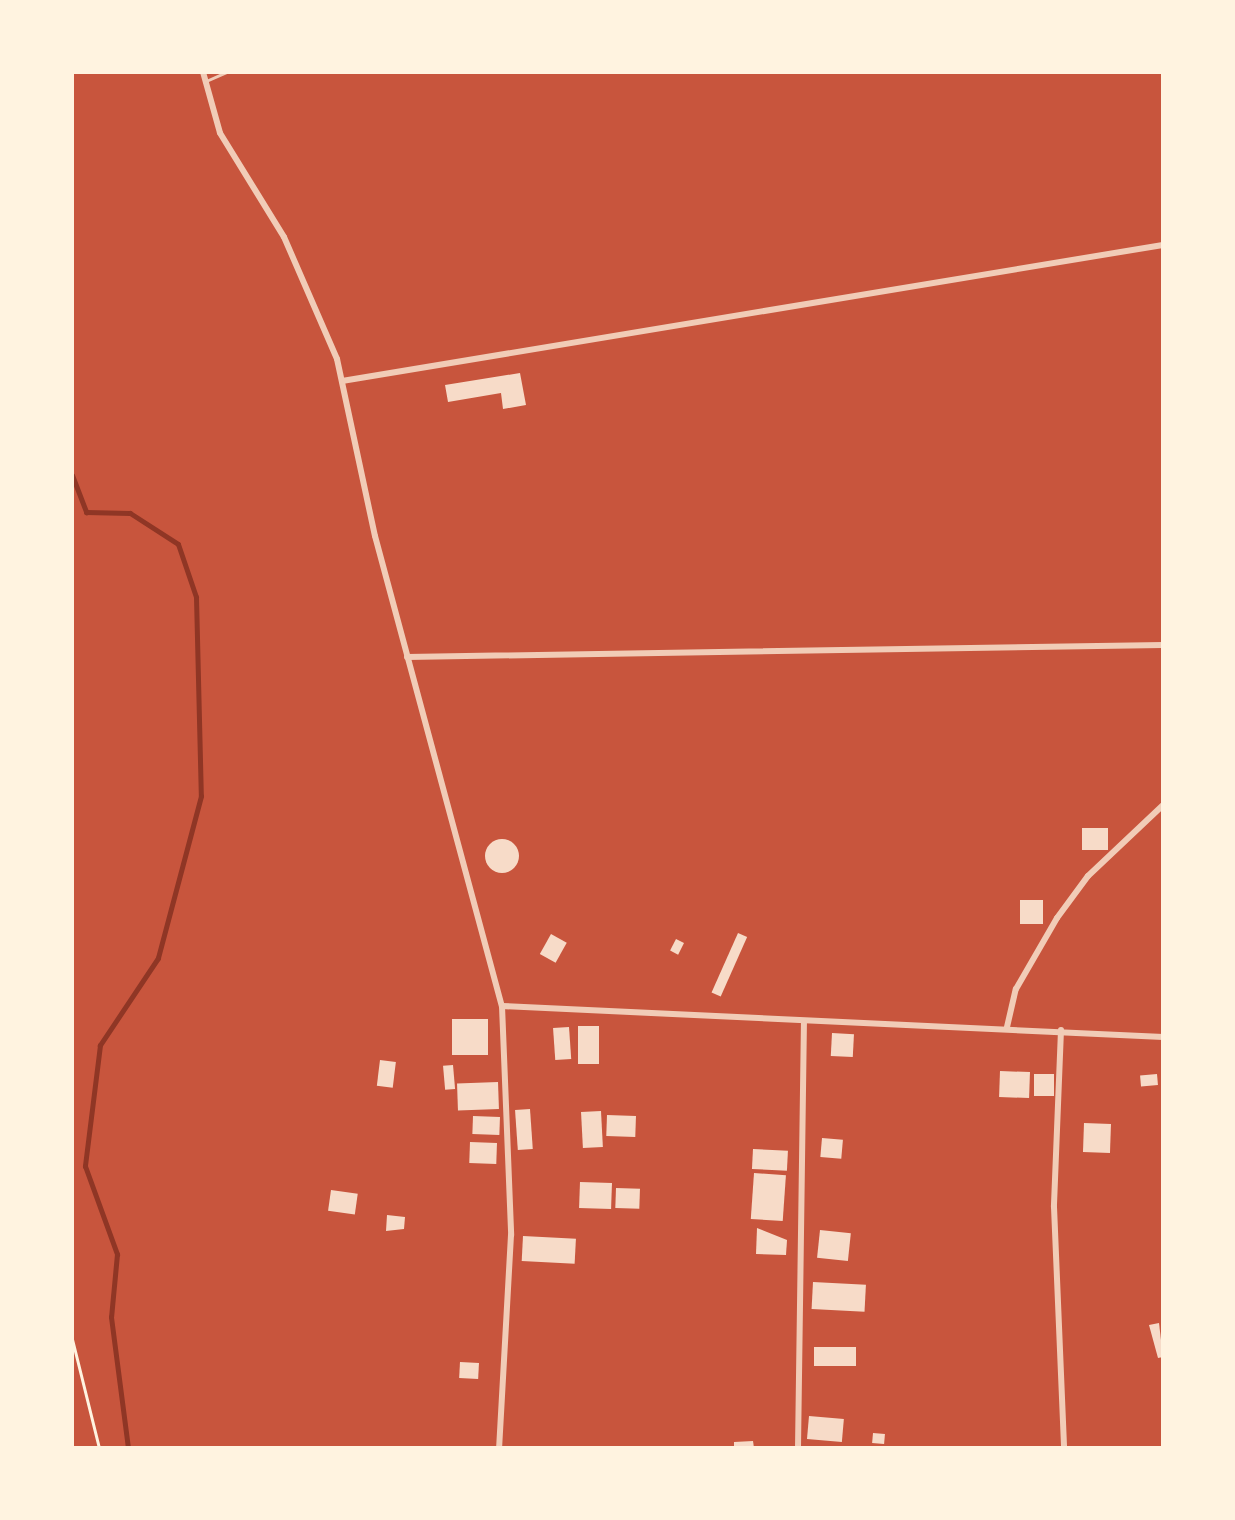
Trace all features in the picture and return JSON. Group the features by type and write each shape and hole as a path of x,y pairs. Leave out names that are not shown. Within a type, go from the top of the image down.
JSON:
{"street":[{"path":"203,72 220,133 298,265 342,381 407,657 502,1006 511,1235 499,1448"},
{"path":"342,381 1163,245"},
{"path":"407,657 1163,645"},
{"path":"1007,1027 1016,989 1057,918 1088,876 1163,805"},
{"path":"502,1006 804,1021 1007,1027 1163,1037"},
{"path":"798,1448 804,1021"},
{"path":"1061,1030 1054,1207 1064,1448"}],"lane":[{"path":"206,81 226,72"}],"path":[{"path":"72,1339 99,1448"}],"building":[{"path":"520,373 526,405 503,409 501,393 448,402 445,385"},
{"path":"1082,828 1108,828 1108,850 1082,850"},
{"path":"502,839 514,844 519,856 514,868 502,873 490,868 485,856 490,844"},
{"path":"1020,900 1043,900 1043,924 1020,924"},
{"path":"738,933 747,937 721,996 712,992"},
{"path":"551,934 567,943 556,963 540,954"},
{"path":"676,939 684,943 678,955 670,951"},
{"path":"452,1019 488,1019 488,1055 452,1055"},
{"path":"578,1026 599,1026 599,1064 578,1064"},
{"path":"569,1027 571,1059 555,1060 553,1028"},
{"path":"832,1033 854,1034 853,1057 831,1056"},
{"path":"380,1060 396,1062 393,1088 377,1086"},
{"path":"453,1065 455,1089 445,1090 443,1066"},
{"path":"1000,1071 1030,1072 1029,1098 999,1097"},
{"path":"1034,1074 1054,1074 1054,1096 1034,1096"},
{"path":"1157,1074 1158,1085 1141,1086 1140,1075"},
{"path":"498,1082 499,1109 458,1110 457,1083"},
{"path":"530,1109 533,1149 518,1150 515,1110"},
{"path":"601,1111 603,1147 583,1148 581,1112"},
{"path":"607,1115 636,1116 635,1137 606,1136"},
{"path":"473,1116 500,1117 499,1135 472,1134"},
{"path":"1084,1123 1111,1124 1110,1153 1083,1152"},
{"path":"822,1138 843,1140 841,1159 820,1157"},
{"path":"470,1142 497,1143 496,1164 469,1163"},
{"path":"753,1149 788,1151 787,1171 752,1169"},
{"path":"754,1173 786,1175 783,1221 751,1219"},
{"path":"580,1182 612,1183 611,1209 579,1208"},
{"path":"616,1188 640,1189 639,1209 615,1208"},
{"path":"331,1190 358,1194 355,1215 328,1211"},
{"path":"387,1215 405,1217 404,1229 386,1231"},
{"path":"757,1228 787,1240 786,1255 756,1254"},
{"path":"820,1230 851,1233 848,1261 817,1258"},
{"path":"523,1236 576,1239 575,1264 522,1261"},
{"path":"813,1282 866,1285 865,1312 812,1309"},
{"path":"1159,1323 1163,1357 1158,1358 1149,1325"},
{"path":"814,1347 856,1347 856,1366 814,1366"},
{"path":"460,1362 479,1363 478,1379 459,1378"},
{"path":"809,1416 844,1419 842,1442 807,1439"},
{"path":"873,1433 885,1434 884,1444 872,1443"},
{"path":"753,1441 754,1448 734,1448 734,1442"}],"waterway":[{"path":"72,475 86,512 130,513 178,544 196,597 201,796 158,958 100,1045 85,1166 117,1254 111,1317 128,1448"}]}
